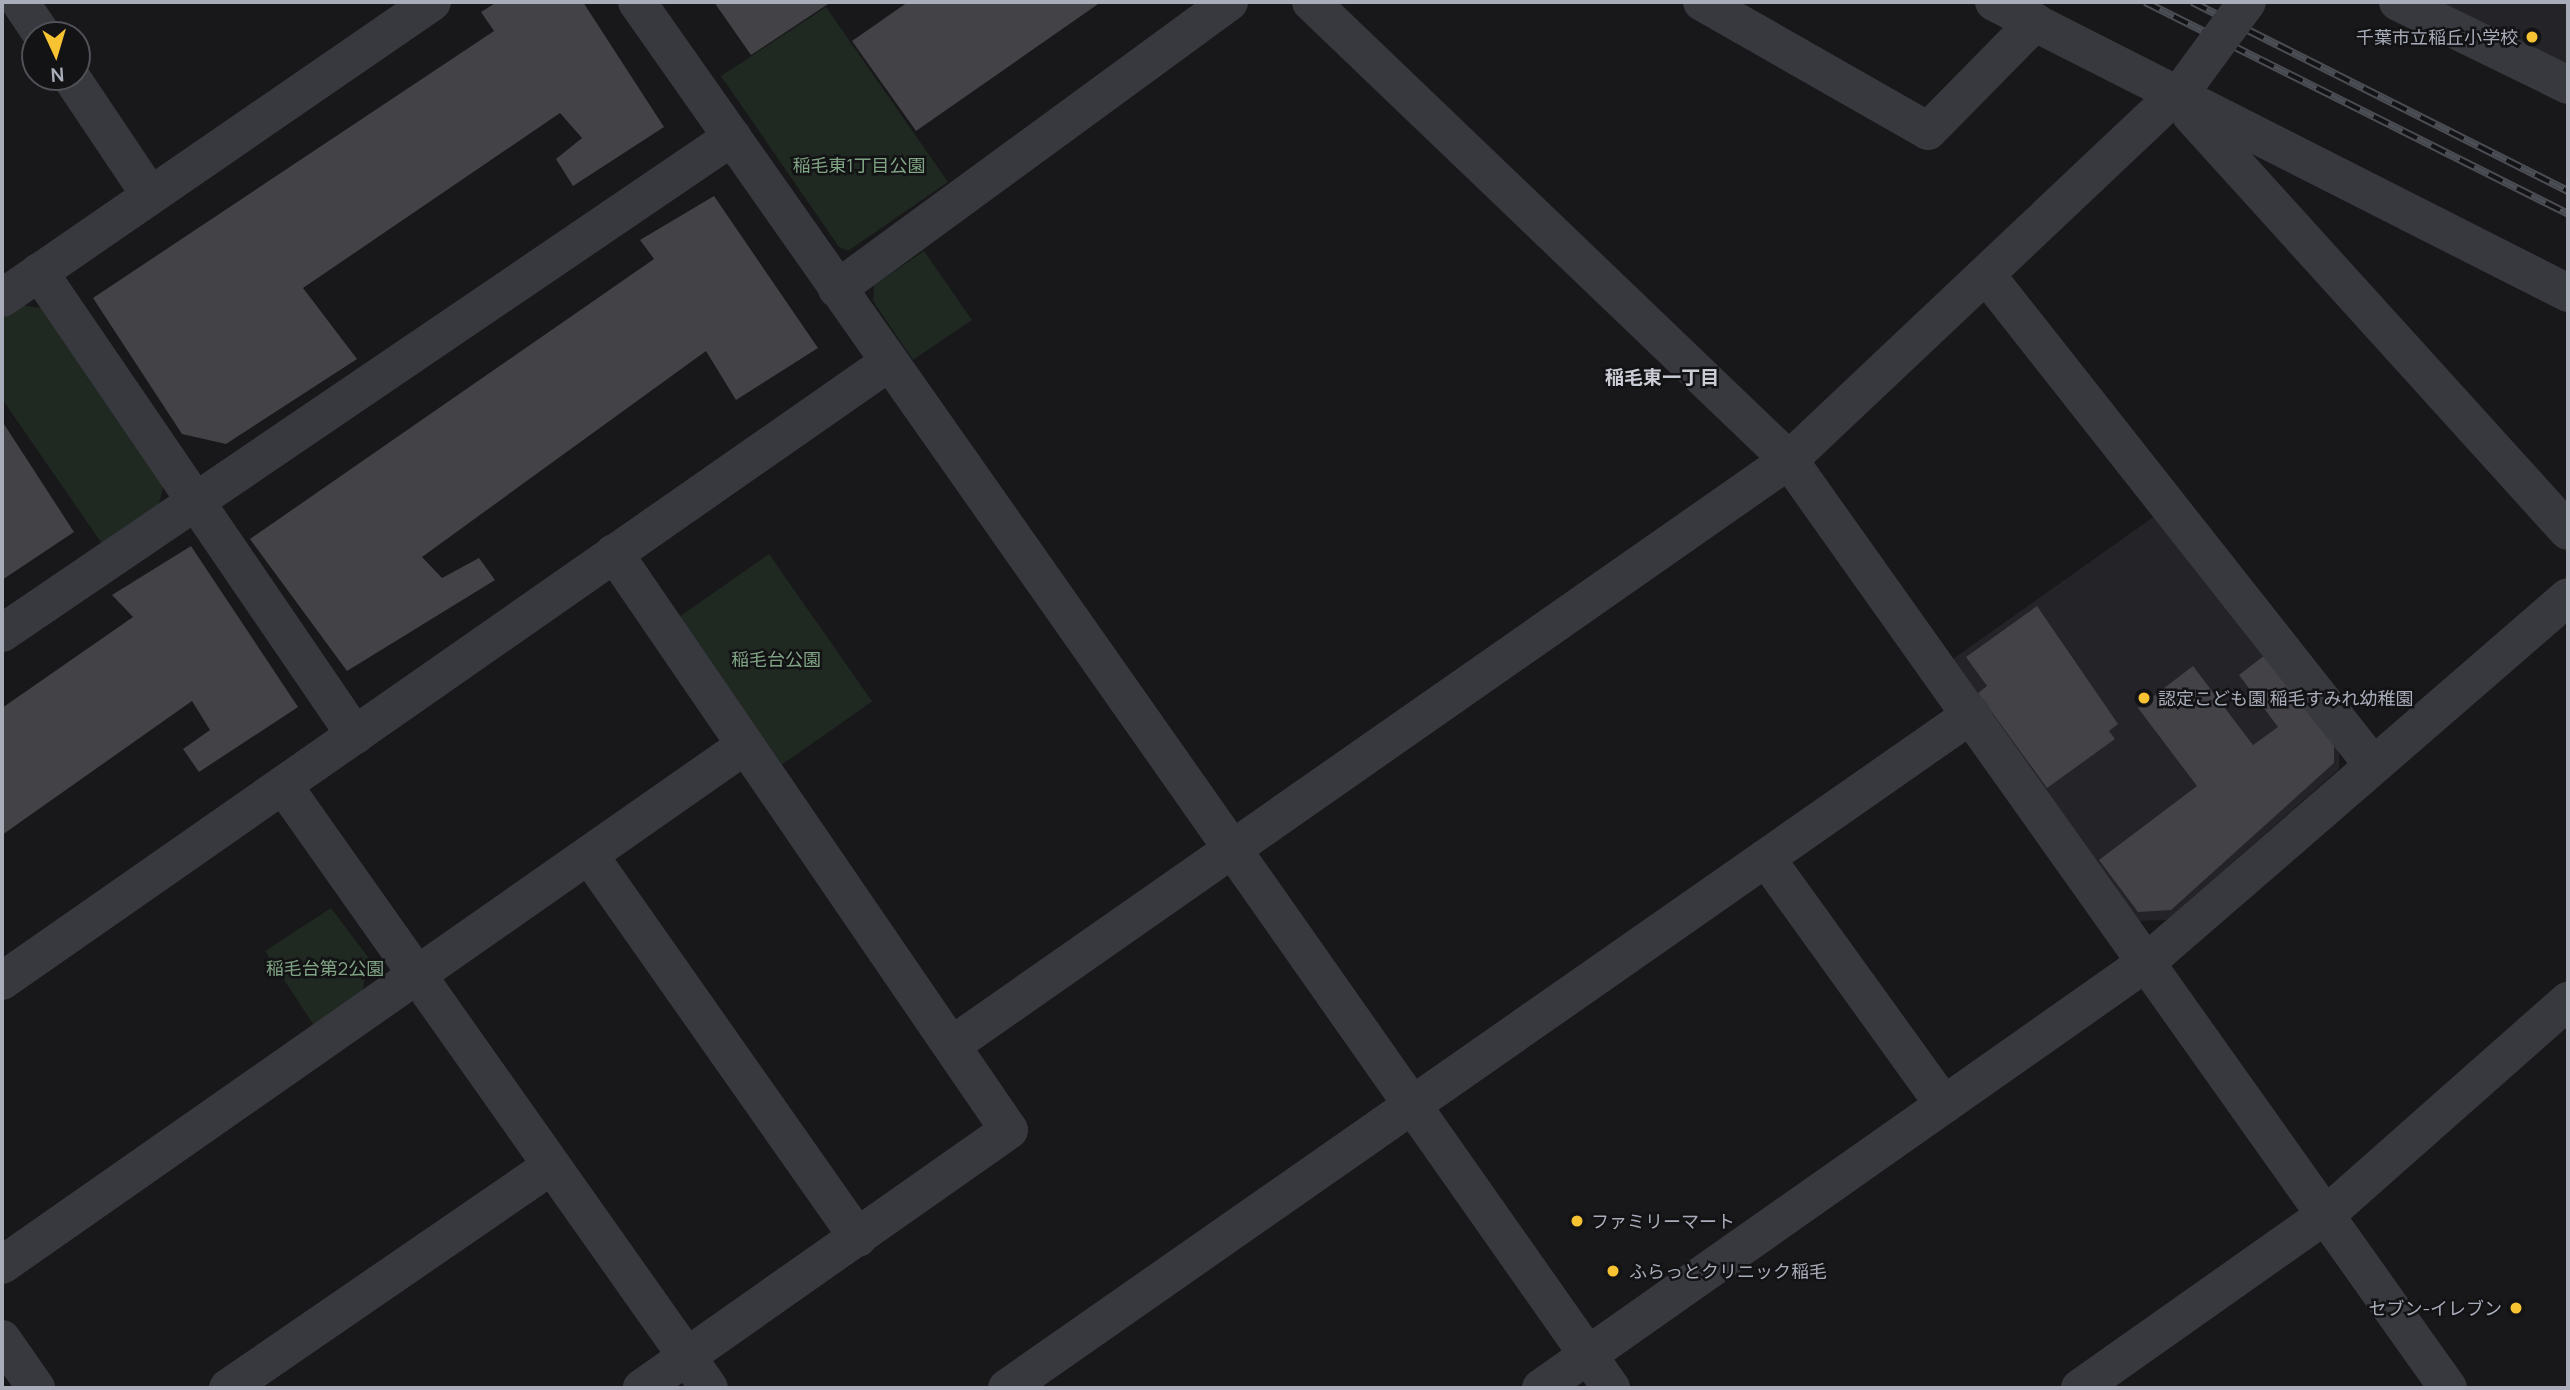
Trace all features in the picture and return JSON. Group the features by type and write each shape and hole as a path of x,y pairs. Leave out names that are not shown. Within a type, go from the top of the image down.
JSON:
{"street":[{"path":"20,2 33,21"},
{"path":"2,298 432,2"},
{"path":"637,2 888,363 1235,846 1611,1388"},
{"path":"837,289 1229,2"},
{"path":"1311,2 1789,460 2327,1213 2448,1388"},
{"path":"1702,2 1928,131 2035,22"},
{"path":"1994,2 2181,92 2568,293"},
{"path":"952,1045 1789,460 2181,92 2247,2"},
{"path":"2398,2 2568,85"},
{"path":"80,91 150,195"},
{"path":"2181,92 2568,531"},
{"path":"2,633 732,137"},
{"path":"39,272 355,735"},
{"path":"1988,276 2373,765"},
{"path":"2,981 888,363"},
{"path":"614,553 743,747 1009,1130 642,1388"},
{"path":"1541,1388 2147,962 2568,597"},
{"path":"1007,1388 1972,714"},
{"path":"2,1265 743,747"},
{"path":"283,785 419,975 549,1167 709,1388"},
{"path":"589,855 858,1238"},
{"path":"1766,858 1944,1105"},
{"path":"2080,1388 2327,1213 2568,1001"},
{"path":"228,1388 549,1167"},
{"path":"5,1352 36,1388"}],"shaded area":[{"name":"千葉市立稲丘小学校","path":"2425,2 2568,2 2568,71"},
{"name":"認定こども園 稲毛すみれ幼稚園","path":"2159,513 2339,736 2339,769 2167,920 2137,921 1953,659"}],"green space":[{"name":"稲毛東1丁目公園","path":"826,7 948,182 848,251 839,247 721,76"},
{"path":"924,251 972,320 913,360 873,301 874,285"},
{"path":"21,305 47,309 164,483 157,513 105,548 2,399 2,318"},
{"name":"稲毛台公園","path":"769,554 872,701 782,765 679,617"},
{"name":"稲毛台第2公園","path":"331,908 368,957 362,995 315,1027 265,951"}],"building":[{"path":"497,2 583,2 664,127 573,186 556,159 582,138 560,113 303,288 357,359 226,444 182,434 93,298 494,31 481,12"},
{"path":"714,2 831,2 751,55"},
{"path":"908,2 1101,2 916,131 852,41"},
{"path":"714,196 818,348 736,400 706,351 422,557 442,578 479,558 495,580 347,671 250,539 654,259 640,240"},
{"path":"2,421 74,532 2,580"},
{"path":"191,546 298,707 199,772 183,749 210,730 192,701 2,835 2,708 133,617 112,595"},
{"path":"2037,606 2118,724 2109,731 2115,739 2047,788 1978,693 1987,686 1966,657"},
{"path":"2265,655 2334,740 2334,763 2171,910 2138,912 2099,860 2197,786 2138,708 2193,666 2253,745 2278,727 2239,675"}],"railway":[{"path":"2145,2 2568,214"},
{"path":"2192,2 2568,191"}],"place":[{"name":"千葉市立稲丘小学校","path":"2532,37"},
{"name":"認定こども園 稲毛すみれ幼稚園","path":"2144,698"},
{"name":"ファミリーマート","path":"1577,1221"},
{"name":"ふらっとクリニック稲毛","path":"1613,1271"},
{"name":"セブン-イレブン","path":"2516,1308"}],"district":[{"name":"稲毛東一丁目","path":"1662,378"}]}
